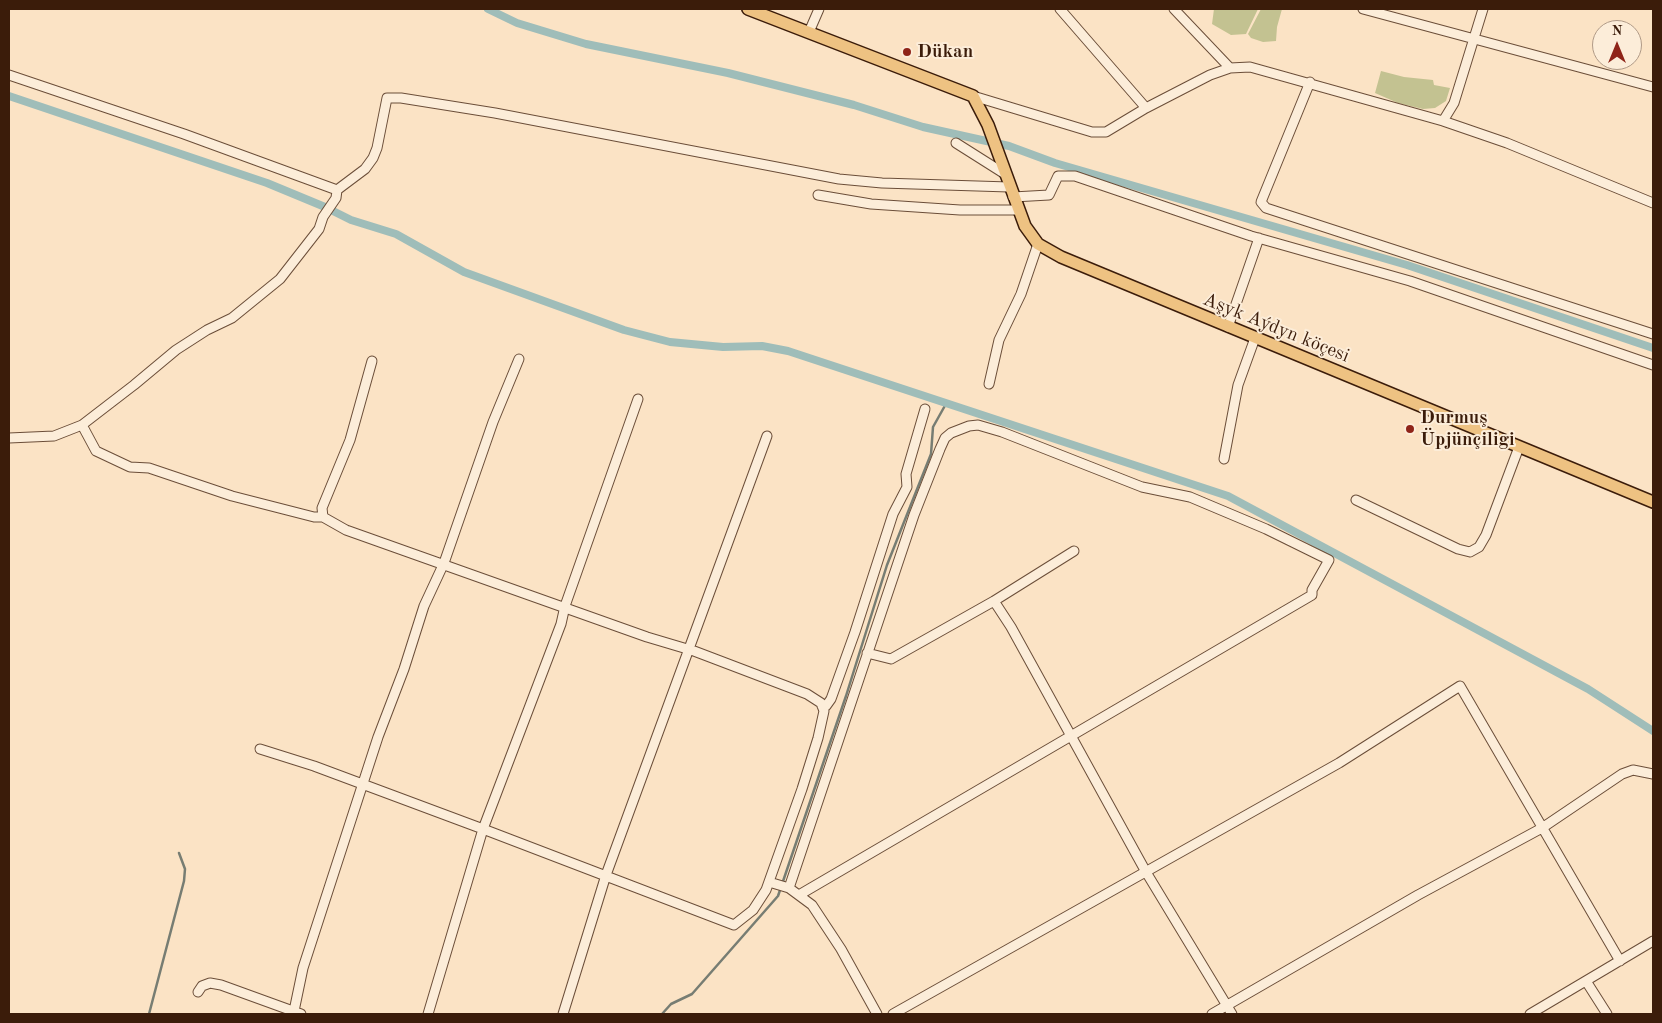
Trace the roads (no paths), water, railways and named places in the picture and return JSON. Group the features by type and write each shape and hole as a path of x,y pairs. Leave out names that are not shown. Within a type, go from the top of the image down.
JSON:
{"main road":[{"path":"748,9 973,96"},
{"name":"Aşyk Aýdyn köçesi","path":"973,96 988,125 1024,226 1038,244 1061,257 1653,502"}],"street":[{"path":"809,32 819,9"},
{"path":"1060,9 1146,108"},
{"path":"1174,9 1230,68"},
{"path":"1363,9 1474,37 1653,87"},
{"path":"1443,121 1454,102 1483,9"},
{"path":"973,96 1092,132 1113,130 1146,108 1210,75 1230,68 1250,67 1310,82 1443,121 1507,143 1653,203"},
{"path":"9,75 184,134 337,190"},
{"path":"1310,82 1260,202 1266,208 1653,334"},
{"path":"9,438 24,439 54,436 86,430 134,385 176,350 207,330 232,318 274,285 303,252 330,209 337,190 365,169 373,158 377,148 387,98 401,98 586,129 839,179 882,184 1049,195 1058,176 1075,176 1259,238 1410,281 1653,365"},
{"path":"956,143 972,155 1004,170"},
{"path":"818,195 871,204 960,210 1018,210"},
{"path":"1228,327 1259,238"},
{"path":"989,384 999,340 1021,294 1038,244"},
{"path":"1224,458 1238,385 1255,338"},
{"path":"198,992 202,986 210,983 222,985 285,1009 298,1012 303,968 424,606 444,563 493,422 519,359"},
{"path":"323,516 322,508 350,440 372,361"},
{"path":"428,1014 483,829 554,642 638,399"},
{"path":"822,706 826,706 831,699 893,514 907,487 906,474 925,409"},
{"path":"788,888 914,515 945,438 969,426 978,425 1002,432 1142,487 1190,498 1266,529 1329,560 1312,590 1312,595 799,895"},
{"path":"86,430 92,446 100,454 130,467 149,468 232,496 314,517 323,516 346,530 444,563 565,608 688,649 807,694 820,703 824,710 808,772 771,883 753,910 734,925 364,784 260,749"},
{"path":"563,1014 606,875 767,436"},
{"path":"1356,500 1458,549 1470,552 1479,547 1486,535 1519,447"},
{"path":"867,653 891,659 994,601 1074,551"},
{"path":"994,601 1011,627 1146,872 1232,1014"},
{"path":"893,1014 1339,763 1460,686 1620,961"},
{"path":"1212,1014 1418,895 1542,828 1622,774 1633,770 1653,774"},
{"path":"771,883 788,888 812,905 877,1014"},
{"path":"1530,1014 1653,941"},
{"path":"1586,981 1607,1014"}],"waterway":[{"path":"488,9 517,23 586,44 728,73 854,105 923,127 1009,146 1055,163 1407,265 1653,348"},
{"path":"9,96 267,183 351,220 396,234 464,272 624,330 670,342 723,347 762,346 788,351 1228,496 1588,689 1653,731"},
{"path":"662,1014 671,1004 692,994 778,896 846,696 887,565 931,454 933,427 947,402"},
{"path":"149,1014 184,881 185,869 179,853"}],"place":[{"name":"Dükan","path":"907,52"},
{"name":"Durmuş Üpjünçiligi","path":"1410,429"}]}
